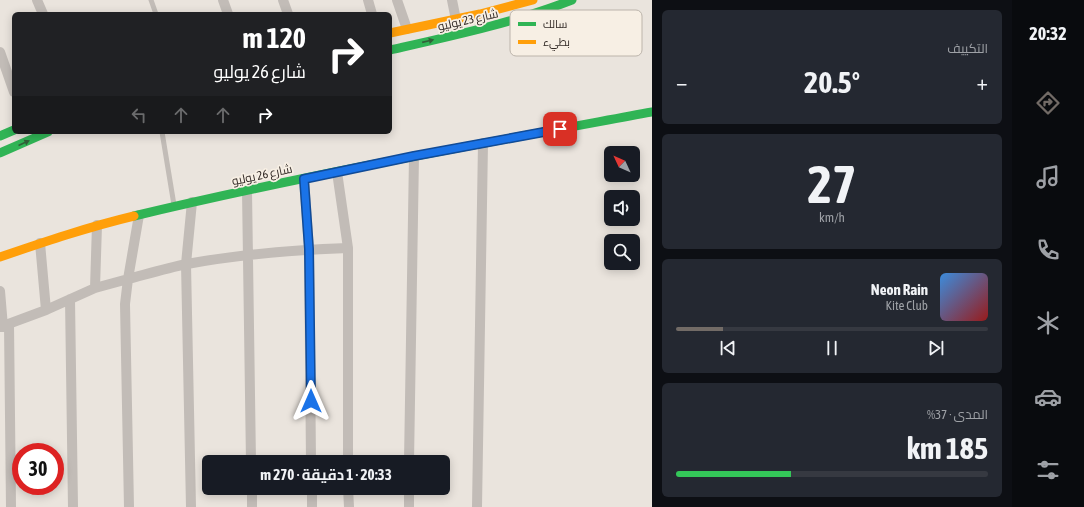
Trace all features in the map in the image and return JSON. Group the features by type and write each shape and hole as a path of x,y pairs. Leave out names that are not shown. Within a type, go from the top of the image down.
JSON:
{"main road":[{"name":"شارع 23 يوليو","path":"392,33 456,20 519,2 533,0"},
{"name":"شارع 23 يوليو","path":"546,10 572,0"},
{"name":"شارع 23 يوليو","path":"392,50 510,22"},
{"name":"شارع 26 يوليو","path":"0,257 96,225 192,202 414,156 652,112"},
{"path":"0,136 12,131"},
{"path":"0,153 43,134"}],"street":[{"path":"37,0 42,12"},
{"path":"223,0 227,12"},
{"path":"283,0 287,12"},
{"path":"368,0 371,12"},
{"path":"397,0 407,29"},
{"path":"452,0 456,20"},
{"path":"0,52 12,86"},
{"path":"477,507 483,143"},
{"path":"409,455 414,156"},
{"path":"337,172 348,248 348,455"},
{"path":"304,179 309,249 311,455"},
{"path":"247,191 251,455"},
{"path":"191,507 186,264 192,202"},
{"path":"129,507 125,304 139,215"},
{"path":"95,288 96,225"},
{"path":"40,243 46,310"},
{"path":"4,326 46,310 95,288 186,264 248,255 309,249 348,248"},
{"path":"0,291 4,326 11,507"},
{"path":"70,299 73,507"},
{"path":"252,495 252,507"},
{"path":"312,495 312,507"},
{"path":"348,495 349,507"},
{"path":"409,495 409,507"}],"lane":[{"path":"151,0 155,12"},
{"path":"162,134 175,206"}],"traffic: fast":[{"path":"544,10 572,0"},
{"path":"392,50 510,21"},
{"path":"134,216 327,174 652,112"},
{"path":"0,136 12,131"},
{"path":"0,153 43,134"}],"traffic: slow":[{"path":"392,33 480,14 533,0"},
{"path":"0,257 50,240 134,216"}],"route":[{"path":"311,401 309,249 304,179 414,156 560,129"}]}
